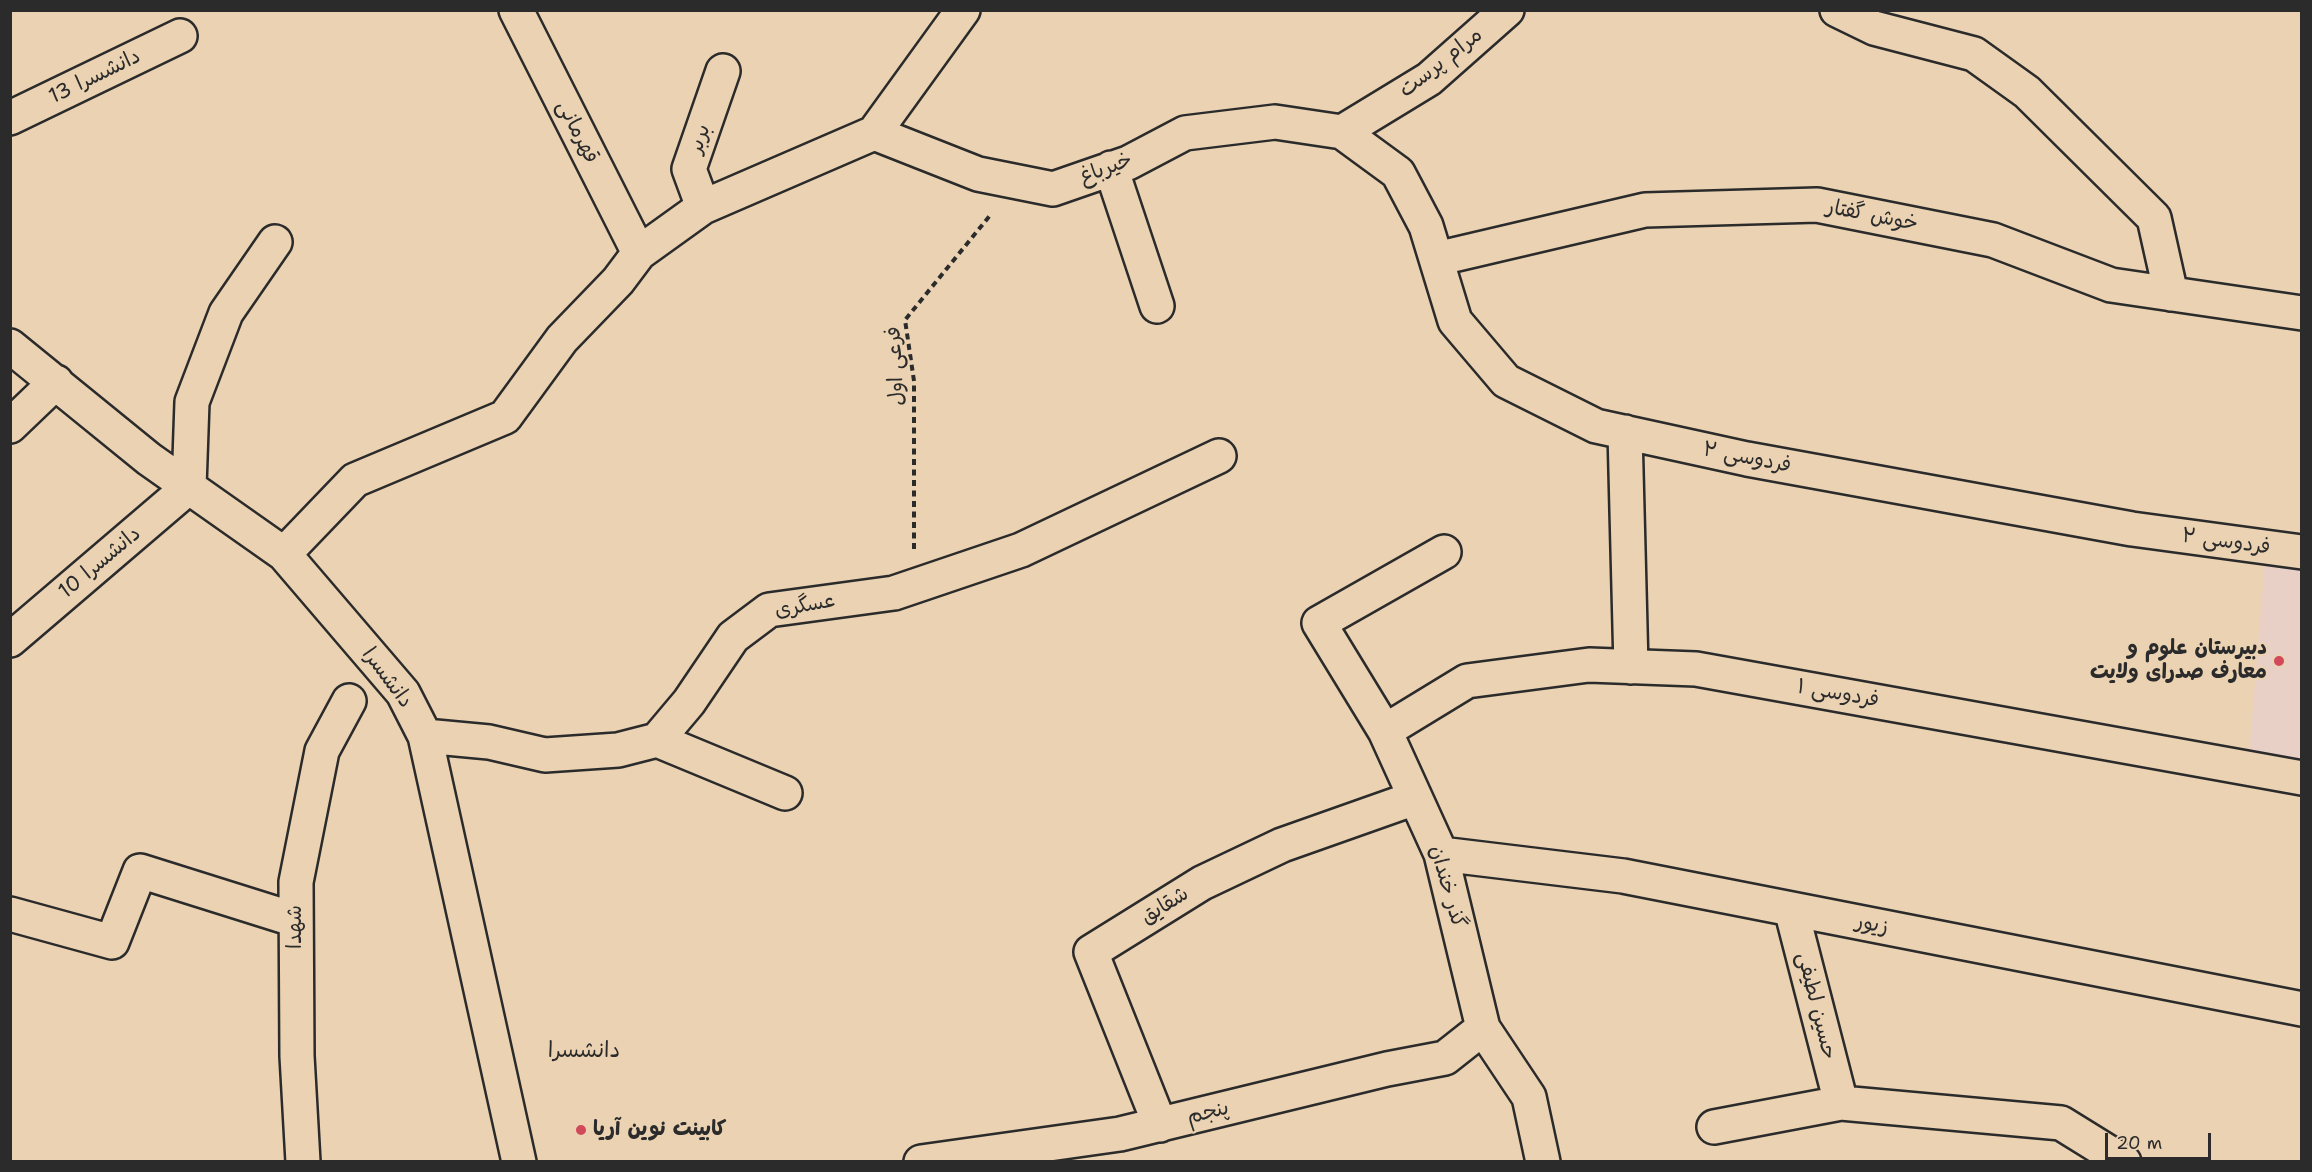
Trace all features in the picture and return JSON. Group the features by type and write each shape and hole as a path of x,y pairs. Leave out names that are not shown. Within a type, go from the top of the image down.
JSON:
{"street":[{"name":"قهرمانی","path":"516,10 639,253"},
{"path":"284,554 355,480 505,417 562,339 618,281 639,253 703,207 874,133 963,10"},
{"name":"مرام پرست","path":"1342,132 1429,79 1507,10"},
{"path":"1837,10 1874,28 1974,54 2027,92 2154,218 2171,294"},
{"name":"دانشسرا 13","path":"10,118 180,36"},
{"name":"بربر","path":"703,207 689,169 723,71"},
{"name":"خیرباغ","path":"874,133 978,174 1053,189 1128,163 1185,133 1275,122 1342,132"},
{"name":"فردوسی ۲","path":"1342,132 1398,173 1426,226 1455,321 1506,381 1596,426 1746,459 2132,529 2301,552"},
{"path":"1111,168 1157,306"},
{"name":"خوش گفتار","path":"1436,259 1645,210 1817,205 1993,240 2111,285 2301,313"},
{"path":"189,487 192,402 226,314 275,242"},
{"name":"دانشسرا","path":"10,346 150,459 284,554 404,693 425,736 519,1161"},
{"path":"10,426 56,382"},
{"path":"1625,432 1631,667"},
{"name":"عسگری","path":"657,740 689,702 733,638 769,610 894,593 1021,550 1219,456"},
{"name":"دانشسرا 10","path":"10,640 189,487"},
{"name":"گذر خندان","path":"1444,552 1319,624 1385,731 1441,854 1483,1028 1529,1097 1544,1161"},
{"name":"فردوسی ۱","path":"1385,731 1467,681 1589,665 1696,669 2301,777"},
{"name":"شهدا","path":"303,1161 297,1056 296,882 322,751 349,702"},
{"path":"425,736 489,742 545,755 618,750 657,740 785,793"},
{"name":"شقایق","path":"1160,1125 1091,952 1202,883 1272,850 1415,798"},
{"name":"زیور","path":"1441,854 1623,876 2301,1009"},
{"path":"10,914 112,942 140,871 296,920"},
{"name":"حسین لطیفی","path":"1791,909 1841,1103"},
{"name":"پنجم","path":"921,1161 1120,1134 1387,1069 1446,1058 1483,1028"},
{"path":"1714,1127 1841,1103 2061,1123 2124,1161"}],"path":[{"name":"فرعی اول","path":"914,586 914,381 905,320 1016,182"}],"shaded area":[{"name":"دبیرستان علوم و معارف صدرای ولایت","path":"2266,548 2301,555 2301,775 2248,768"}],"place":[{"name":"دبیرستان علوم و معارف صدرای ولایت","path":"2279,661"},
{"name":"کابینت نوین آریا","path":"581,1130"}],"district":[{"name":"دانشسرا","path":"584,1051"}]}
